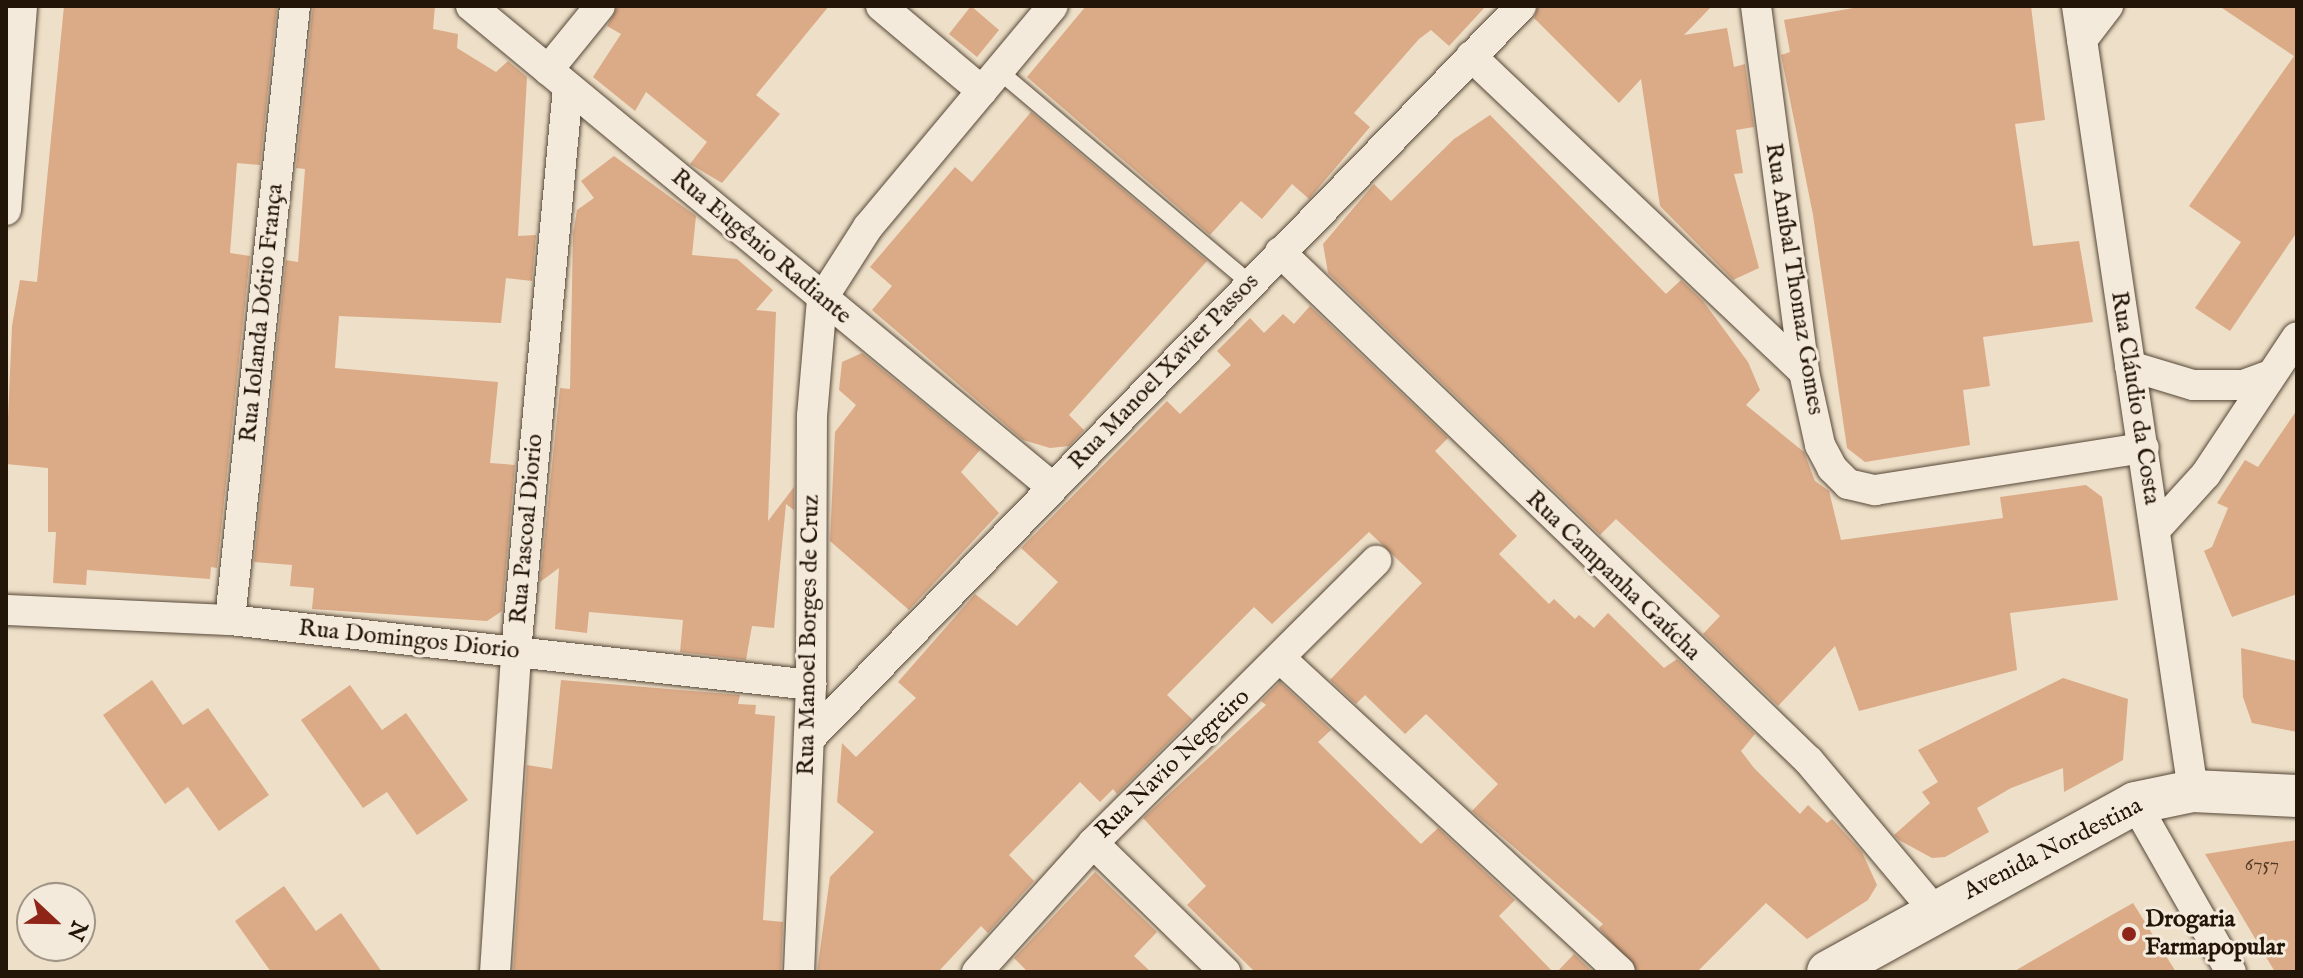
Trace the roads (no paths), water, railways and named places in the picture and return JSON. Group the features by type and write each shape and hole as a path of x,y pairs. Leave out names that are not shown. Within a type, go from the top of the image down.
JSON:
{"main road":[{"name":"Avenida Nordestina","path":"1828,972 2135,803 2193,791 2297,796"}],"street":[{"path":"6,210 22,6"},
{"name":"Rua Iolanda Dório França","path":"230,620 295,6"},
{"name":"Rua Eugênio Radiante","path":"471,6 1052,487"},
{"path":"558,78 600,6"},
{"path":"881,6 991,81"},
{"path":"822,299 868,227 1053,6"},
{"name":"Rua Manoel Xavier Passos","path":"809,739 1521,6"},
{"name":"Rua Aníbal Thomaz Gomes","path":"1756,6 1804,372 1820,445 1832,468 1848,484 1875,490 2144,448"},
{"name":"Rua Cláudio da Costa","path":"2077,6 2193,791"},
{"path":"2082,40 2108,6"},
{"path":"1471,56 1804,372"},
{"name":"Rua Pascoal Diorio","path":"495,972 558,78"},
{"name":"Rua Campanha Gaúcha","path":"1280,252 1809,761 1935,911"},
{"name":"Rua Manoel Borges de Cruz","path":"799,972 811,685 812,416 822,299"},
{"path":"2156,529 2206,474 2297,337"},
{"path":"2130,366 2193,385 2243,385 2270,375"},
{"name":"Rua Navio Negreiro","path":"977,972 1093,843 1376,561"},
{"name":"Rua Domingos Diorio","path":"6,610 230,620 811,685"},
{"path":"1281,659 1620,972"},
{"path":"2135,803 2231,972"},
{"path":"1093,843 1225,972"}],"lane":[{"path":"991,81 1250,283"}],"place":[{"name":"Drogaria Farmapopular","path":"2129,934"}]}
